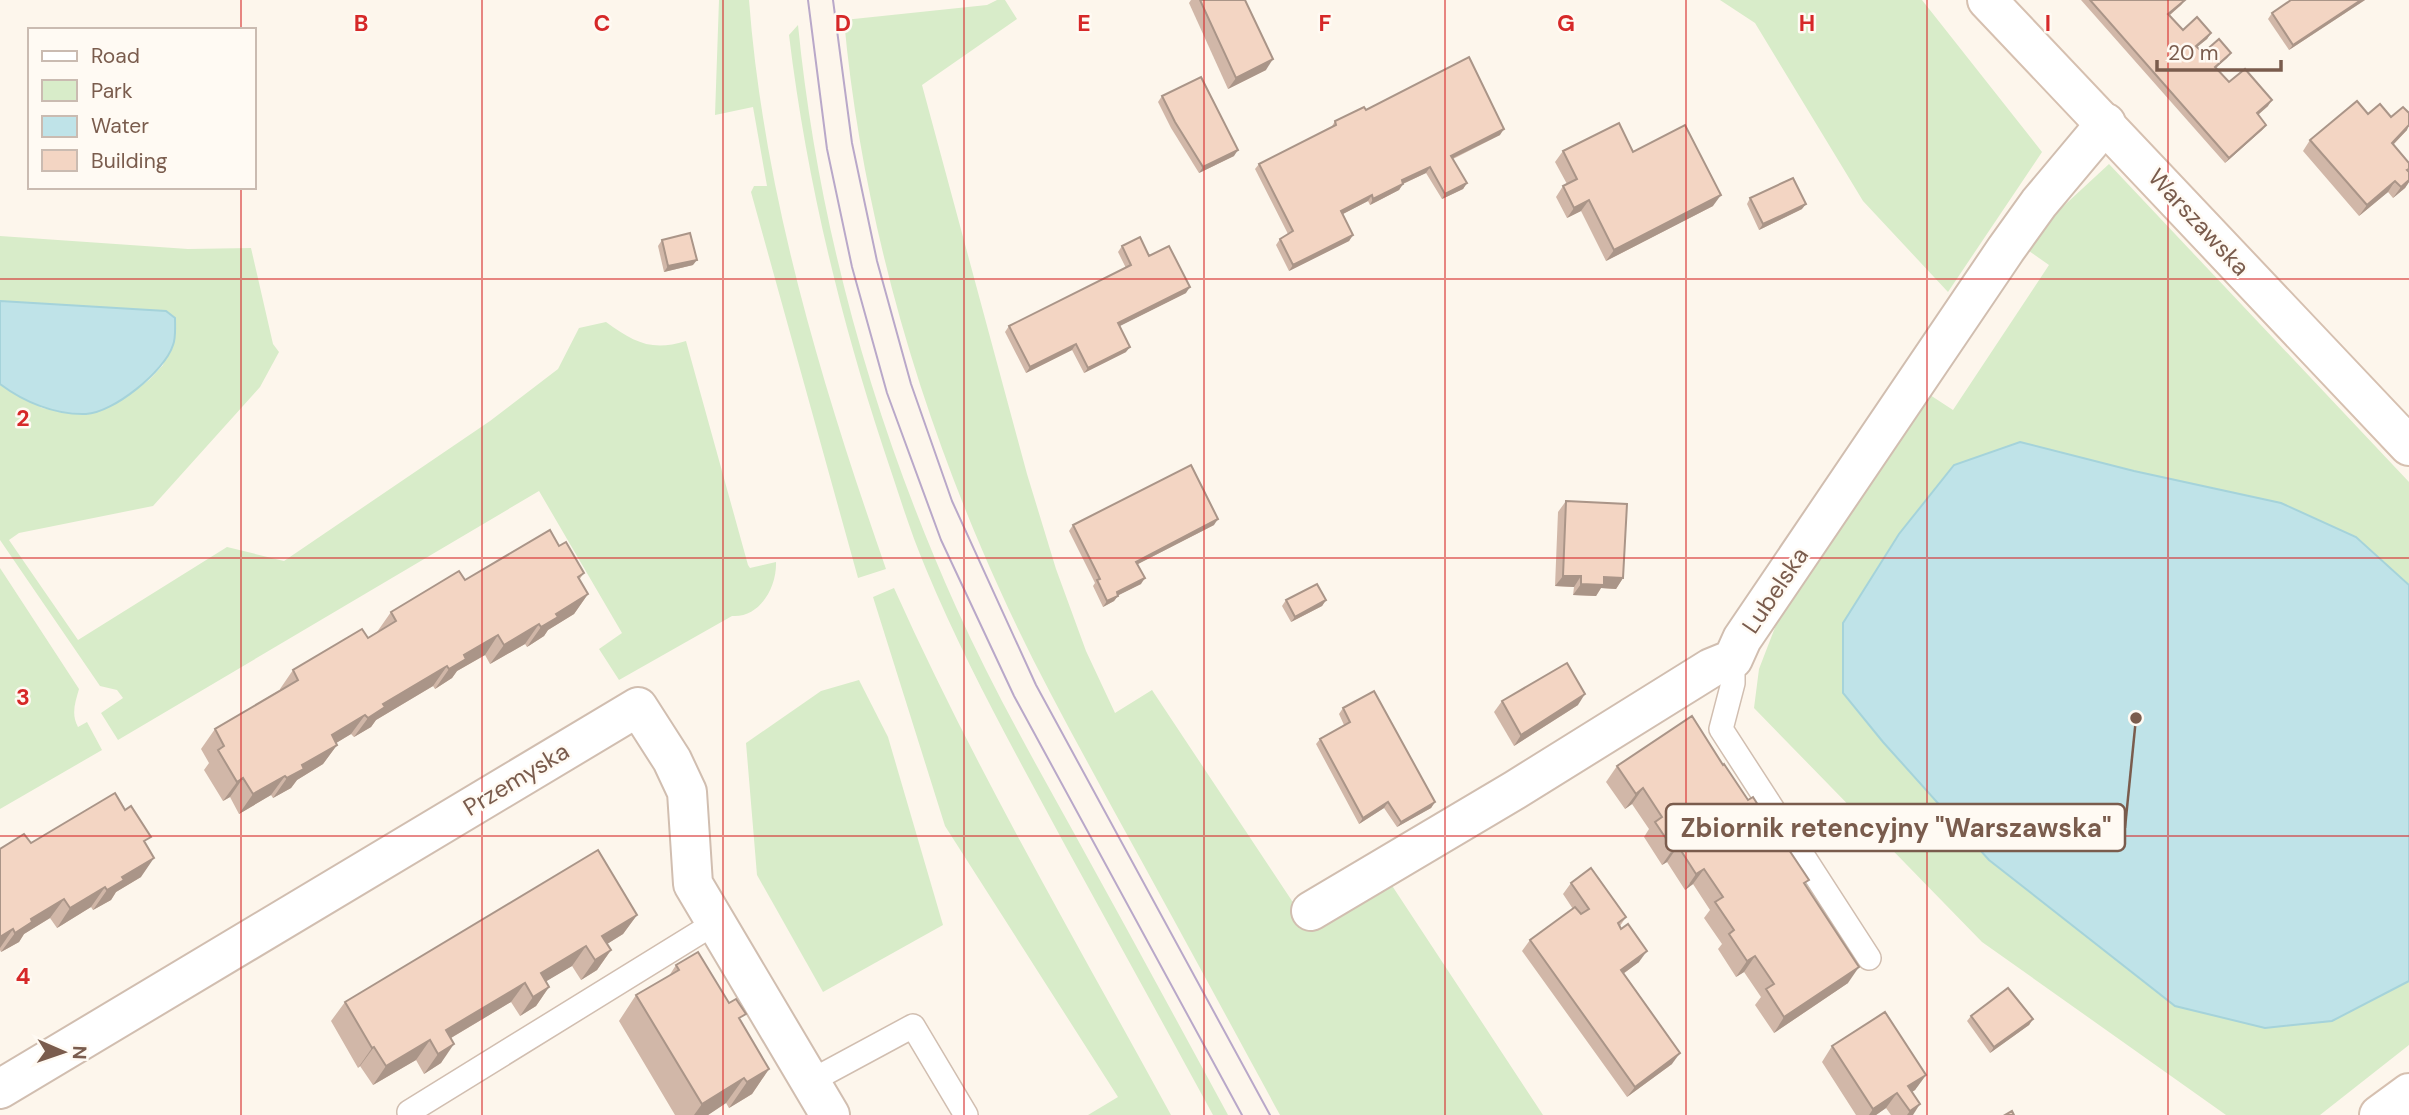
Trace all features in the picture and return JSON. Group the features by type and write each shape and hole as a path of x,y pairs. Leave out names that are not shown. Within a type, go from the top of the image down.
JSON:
{"street":[{"name":"Warszawska","path":"1987,0 2409,446"},
{"name":"Lubelska","path":"1311,911 1515,790 1711,668 1733,659 1742,639 2006,249 2039,203 2106,124"},
{"name":"Przemyska","path":"0,1088 638,706 672,760 687,792 693,884 830,1115"},
{"path":"2379,1115 2409,1093"}],"lane":[{"path":"1733,659 1733,683 1721,729 1869,958"},
{"path":"409,1112 715,923"},
{"path":"811,1081 914,1026 966,1115"}],"green space":[{"path":"719,0 749,0 768,146 799,289 818,360 886,569 858,578 751,192 754,186 767,186 753,107 715,115"},
{"path":"997,0 1005,0 1017,19 922,85 1027,474 1056,569 1086,651 1115,713 1152,690 1304,919 1387,878 1543,1115 1280,1115 1026,645 999,588 943,452 898,310 864,166 844,20 987,5"},
{"path":"1720,0 1922,0 2042,152 1948,292 1863,201 1755,23"},
{"path":"798,25 819,175 853,322 899,466 926,537 969,636 998,693 1228,1115 1213,1115 993,710 941,605 920,554 867,397 826,244 805,140 789,35"},
{"path":"2109,164 2409,482 2409,1045 2320,1115 2226,1115 1982,942 1754,708 1759,669 1781,612 1930,395 1953,410 2049,265 2029,251 2056,213"},
{"path":"0,236 188,249 251,248 273,344 279,352 260,387 153,506 19,533 9,540 78,640 227,547 284,561 490,421 558,369 579,328 606,322 643,343 663,345 686,341 748,565 750,568 776,562 770,591 751,612 732,616 619,680 599,649 622,633 539,491 118,740 101,713 123,698 117,690 100,686 0,540 0,384 42,408 88,414 128,395 149,380 163,365 175,318 166,311 0,301"},
{"path":"0,568 79,689 74,708 76,722 78,727 87,722 102,750 0,809"},
{"path":"894,588 992,788 1171,1115 1088,1115 1118,1097 945,826 873,597"},
{"path":"859,680 888,737 943,925 823,992 757,875 746,743 821,691"}],"water":[{"path":"0,301 166,311 175,318 174,342 160,367 123,399 97,412 86,414 51,410 30,402 0,384"},
{"path":"2020,442 2134,471 2281,503 2356,537 2409,585 2409,981 2332,1021 2265,1028 2175,1006 1989,860 1883,742 1843,693 1843,623 1899,534 1954,465"}],"building":[{"path":"1200,0 1245,0 1273,59 1236,78"},
{"path":"2090,0 2185,0 2168,14 2183,30 2197,17 2211,33 2196,46 2203,53 2219,39 2231,53 2215,67 2229,82 2245,69 2272,100 2257,113 2266,125 2229,158"},
{"path":"2291,0 2361,0 2293,45 2272,13"},
{"path":"1469,57 1504,129 1451,156 1467,183 1445,194 1430,167 1402,180 1403,184 1373,199 1372,195 1341,211 1353,235 1293,265 1280,239 1293,231 1259,164 1336,125 1335,121 1364,107 1366,110"},
{"path":"1201,77 1238,150 1203,167 1162,96"},
{"path":"2357,101 2368,114 2380,104 2391,117 2403,107 2409,113 2409,125 2392,143 2409,163 2409,180 2401,187 2395,181 2367,205 2310,140"},
{"path":"1619,123 1633,152 1685,125 1721,195 1614,250 1589,200 1574,208 1563,186 1577,179 1563,151"},
{"path":"1793,178 1806,204 1763,224 1750,198"},
{"path":"690,233 697,260 668,266 662,240"},
{"path":"1140,237 1149,256 1169,246 1190,287 1118,323 1130,347 1088,368 1076,344 1030,367 1009,326 1131,265 1122,246"},
{"path":"1191,465 1218,519 1136,562 1145,578 1117,592 1118,596 1107,601 1097,580 1100,579 1073,525"},
{"path":"1566,501 1627,504 1623,578 1604,577 1604,585 1581,584 1581,576 1563,576"},
{"path":"550,530 559,546 566,542 584,573 578,577 588,594 556,614 558,617 541,627 539,624 504,645 498,635 464,655 466,659 449,669 447,666 383,704 385,707 368,718 365,715 332,735 337,745 302,765 304,769 253,794 243,778 237,782 218,750 224,746 215,729 298,680 293,670 362,629 368,638 396,621 391,612 459,571 465,580"},
{"path":"1317,584 1326,600 1295,617 1286,600"},
{"path":"1567,663 1585,694 1521,735 1502,701"},
{"path":"1374,691 1435,802 1401,822 1388,802 1363,818 1320,739 1350,722 1343,708"},
{"path":"1692,716 1723,765 1748,800 1753,797 1809,880 1804,883 1859,967 1784,1017 1766,989 1774,984 1755,956 1747,961 1729,934 1734,930 1715,902 1723,897 1704,869 1696,874 1678,846 1673,849 1655,822 1662,817 1643,788 1636,794 1617,766"},
{"path":"115,793 125,810 131,806 151,837 144,841 154,858 122,877 124,880 107,890 105,887 70,908 64,899 31,919 32,922 15,933 13,929 0,937 0,849 24,834 31,843"},
{"path":"598,850 637,915 602,936 611,950 595,960 586,946 541,973 549,987 533,997 525,983 446,1030 454,1044 438,1054 430,1040 386,1066 345,1002"},
{"path":"1591,868 1626,917 1618,923 1621,929 1628,924 1647,951 1621,970 1680,1053 1635,1087 1530,940 1575,907 1581,914 1589,909 1571,883"},
{"path":"698,952 729,1003 736,999 746,1014 739,1018 769,1069 747,1082 744,1078 702,1104 636,995 679,970 676,965"},
{"path":"2008,988 2033,1019 1994,1047 1971,1016"},
{"path":"1885,1012 1926,1075 1908,1086 1920,1104 1910,1111 1897,1093 1873,1109 1832,1046"}],"tram line":[{"path":"808,0 827,149 852,267 887,393 941,540 1014,696 1242,1115"},
{"path":"833,0 852,143 877,261 911,384 952,501 1036,685 1270,1115"}],"place":[{"name":"Zbiornik retencyjny \"Warszawska\"","path":"2136,718"}]}
